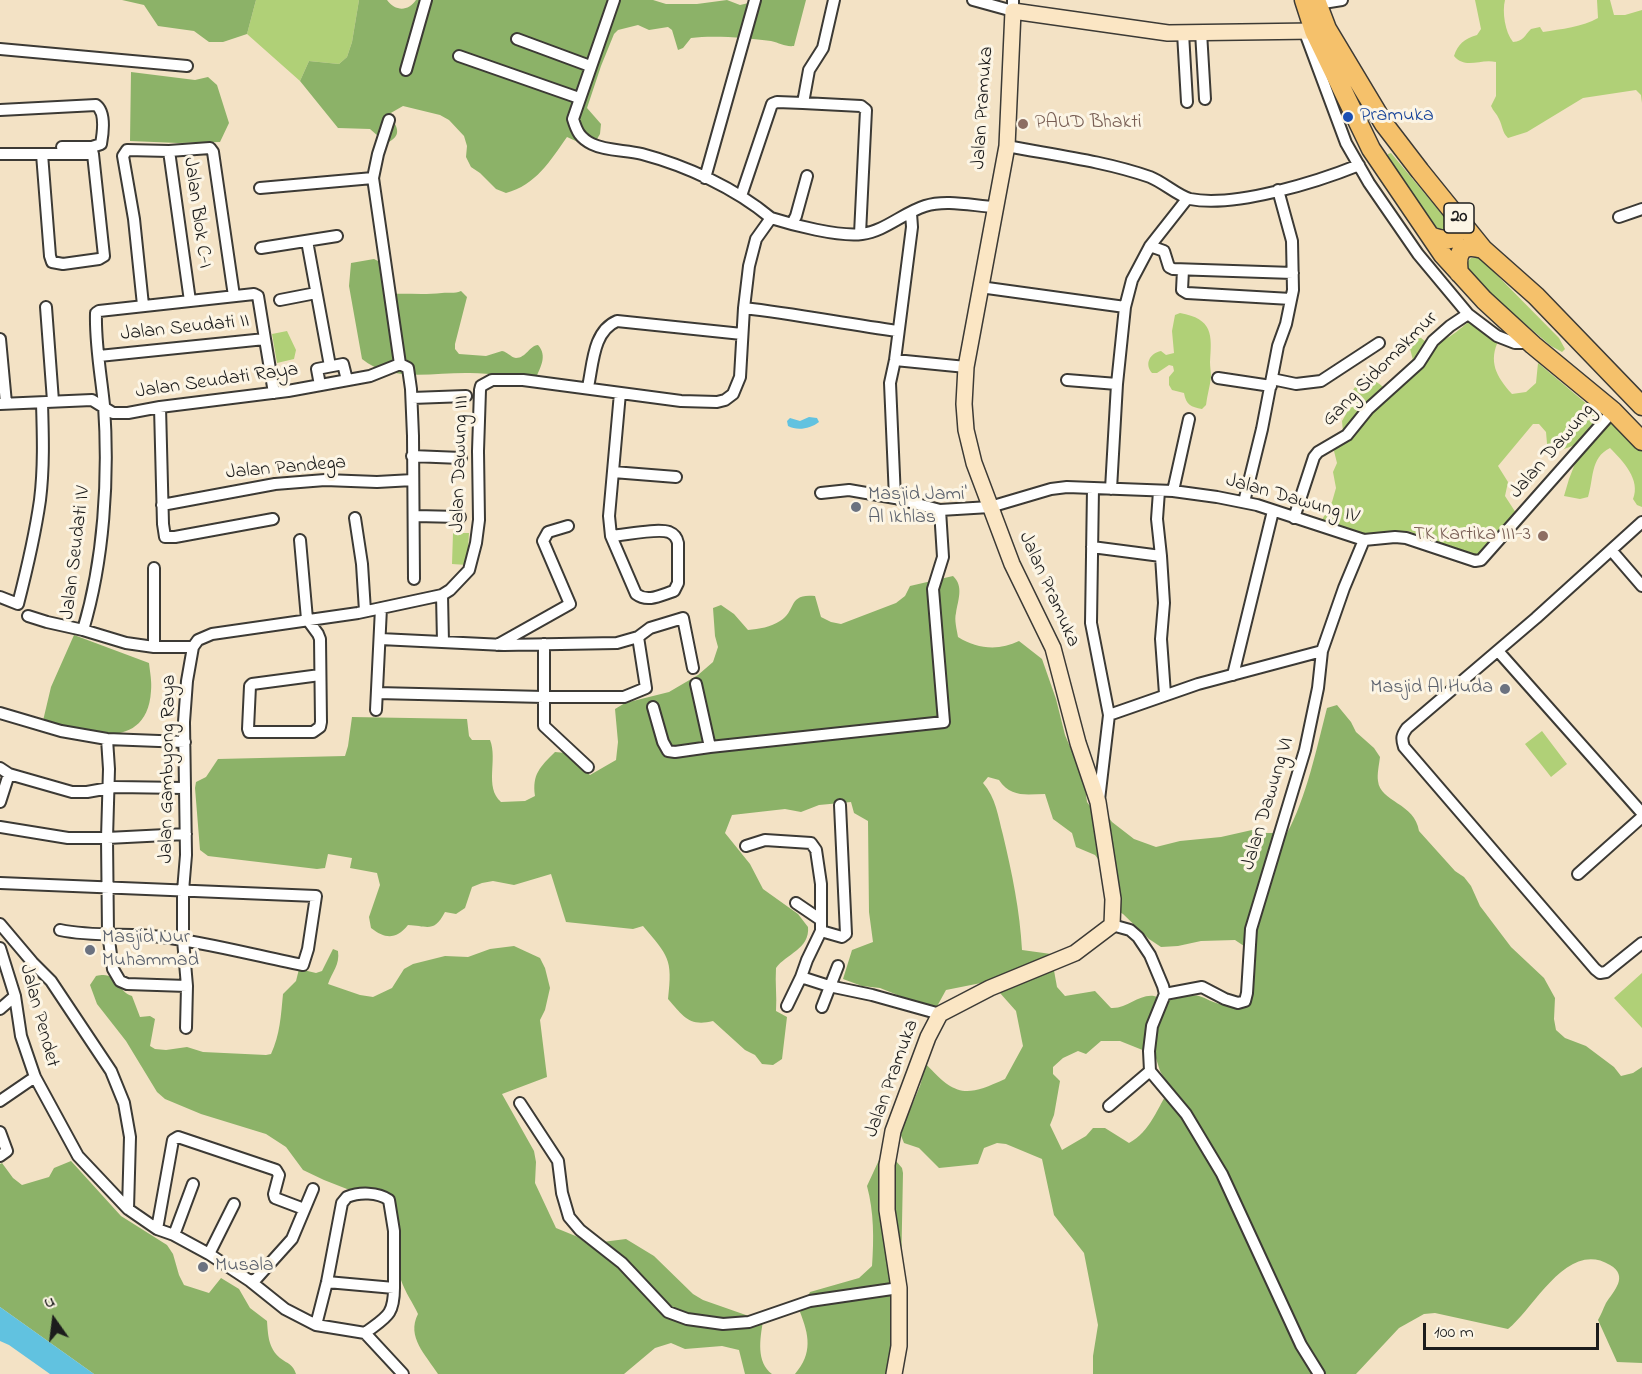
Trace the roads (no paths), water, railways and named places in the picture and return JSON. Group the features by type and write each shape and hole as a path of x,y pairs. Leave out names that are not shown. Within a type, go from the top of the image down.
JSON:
{"highway":[{"name":"20","path":"1312,1 1309,30 1371,149 1443,255 1484,300 1613,411 1642,441"},
{"name":"20","path":"1312,1 1384,124 1483,249 1536,296 1642,406"},
{"path":"1430,236 1449,240 1455,236 1458,231 1456,215"},
{"path":"1460,273 1459,256 1464,248 1469,246 1483,249"}],"main road":[{"path":"1013,5 1168,33 1309,30"},
{"name":"Jalan Pramuka","path":"894,1374 899,1346 898,1288 887,1210 887,1165 893,1131 928,1036 940,1014 990,988 1075,952 1112,925 1113,899 1098,802 1078,743 1053,648 1012,564 974,463 966,430 964,404 966,367 1006,146 1013,5"}],"street":[{"path":"406,70 426,0"},
{"path":"614,0 573,119 578,135 594,145 642,154 705,178 741,196 771,218 792,224 860,234 874,231 926,206 938,204 995,207"},
{"path":"705,178 755,0"},
{"path":"803,103 809,70 823,48 834,0"},
{"path":"973,0 1013,5"},
{"path":"1312,1 1342,0"},
{"path":"1309,30 1346,143 1418,254 1468,314 1497,336 1515,344 1532,343"},
{"path":"1200,32 1206,99"},
{"path":"1183,33 1187,102"},
{"path":"517,39 590,66"},
{"path":"0,49 186,66"},
{"path":"459,56 579,98"},
{"path":"741,196 772,104 777,102 861,106 866,110 860,234"},
{"path":"0,110 96,105 101,108 102,114 102,140 98,146 0,148"},
{"path":"389,120 373,177 400,364 408,368 412,398 414,579"},
{"path":"1006,146 1070,158 1152,178 1187,198 1209,201 1238,199 1278,190 1327,178 1359,165"},
{"path":"143,305 234,296 213,152 210,148 169,151"},
{"name":"Jalan Blok C-I","path":"143,305 134,219 123,156 127,150 169,151 190,301"},
{"path":"0,154 42,154 93,154 104,256 99,259 57,264 52,262 42,154"},
{"path":"792,224 807,176"},
{"path":"260,188 373,177"},
{"path":"1244,502 1278,346 1286,324 1291,299 1292,240 1278,190"},
{"path":"1111,489 1116,384 1125,307 1132,280 1150,246 1187,198"},
{"path":"1619,217 1642,209"},
{"path":"895,498 890,383 912,227 911,213"},
{"name":"Jalan Dawung III","path":"442,596 469,570 476,543 479,520 478,451 481,386 492,380 522,380 700,403 725,400 733,394 740,377 749,266 756,239 771,218"},
{"path":"261,248 337,236"},
{"path":"307,241 330,366"},
{"path":"1150,246 1164,251 1169,267 1183,270 1293,273"},
{"path":"1183,270 1182,290 1187,293 1291,299"},
{"path":"980,287 1125,307"},
{"path":"280,300 316,293"},
{"name":"Jalan Seudati II","path":"99,356 265,339 256,295 234,296"},
{"name":"Jalan Seudati II","path":"104,407 96,313 143,305"},
{"path":"0,597 18,604 31,554 40,498 47,402 46,307"},
{"path":"744,308 898,331"},
{"name":"Gang Sidomakmur","path":"1294,518 1314,457 1318,452 1347,435 1368,409 1419,363 1433,341 1468,314"},
{"path":"588,387 597,341 606,325 617,321 742,334"},
{"path":"0,339 3,403"},
{"path":"265,339 274,393"},
{"path":"1218,378 1296,384 1321,381 1379,343"},
{"path":"895,360 966,367"},
{"path":"320,385 317,369 330,366 343,364 347,380"},
{"name":"Jalan Seudati Raya","path":"3,403 92,400 116,414 320,385 378,373 400,364"},
{"path":"1067,380 1116,384"},
{"path":"611,536 660,531 670,532 676,537 678,583 674,591 648,599 636,594 611,536 609,516 620,393"},
{"path":"412,398 466,396"},
{"name":"Jalan Seudati IV","path":"104,407 104,483 99,561 83,630 126,643 154,647 193,647"},
{"path":"160,407 163,532 165,537 273,519"},
{"name":"Jalan Dawung","path":"1364,540 1406,538 1475,561 1481,560 1613,411"},
{"path":"1173,491 1189,419"},
{"path":"412,456 461,458"},
{"path":"613,471 676,477"},
{"name":"Jalan Pandega","path":"162,505 275,484 325,480 377,482 413,480"},
{"name":"Jalan Dawung IV","path":"821,493 849,490 895,498 940,510 990,507 1051,489 1067,487 1173,491 1244,502 1364,540"},
{"path":"1094,488 1091,630 1109,715 1098,802"},
{"path":"1159,491 1157,519 1164,603 1161,639 1166,694"},
{"path":"653,707 663,742 668,751 675,752 944,722 933,589 943,557 940,510"},
{"path":"1233,675 1273,511"},
{"path":"415,516 460,517"},
{"path":"355,518 362,564 365,611"},
{"path":"1642,522 1402,734 1404,747 1595,969 1600,973 1606,972 1642,942"},
{"path":"496,645 570,604 543,541 548,532 568,526"},
{"path":"300,540 307,619 320,639 320,675 320,728 313,732 249,732 252,684 320,675"},
{"name":"Jalan Dawung VI","path":"1165,994 1202,987 1232,1002 1245,1001 1251,929 1305,750 1316,700 1322,651 1364,540"},
{"path":"1092,547 1161,556"},
{"path":"1611,550 1642,586"},
{"path":"154,568 154,647"},
{"path":"193,647 198,640 212,634 365,611 442,596 443,642"},
{"path":"376,710 381,608"},
{"path":"28,616 83,630"},
{"path":"380,639 496,645 617,644 638,637 650,628 683,618 693,668"},
{"path":"377,693 624,697 646,688 638,637"},
{"path":"543,644 544,726 588,767"},
{"name":"Jalan Gambyong Raya","path":"186,1028 187,986 183,940 186,834 184,788 187,681 193,647"},
{"path":"1109,715 1166,694 1322,651"},
{"path":"1498,651 1642,815 1578,874"},
{"path":"696,684 710,747"},
{"path":"0,712 61,731 107,739 185,742"},
{"path":"107,739 109,769 108,933 113,969 120,981 127,984 187,986"},
{"path":"0,802 4,771 72,792 115,787 184,788"},
{"path":"821,931 842,937 846,934 840,805"},
{"path":"0,827 68,838 186,834"},
{"path":"746,846 765,840 811,843 816,850 821,884 821,931 787,1006"},
{"path":"0,884 183,891"},
{"name":"Jalan Gambyong Raya","path":"183,891 316,896 308,949 303,965 183,940"},
{"path":"796,903 821,920"},
{"path":"0,924 51,981 111,1071 124,1103 130,1137 128,1209"},
{"path":"1112,925 1130,930 1138,937 1150,955 1165,994 1152,1026 1149,1051 1150,1071 1186,1114 1222,1174 1301,1346 1319,1374"},
{"path":"60,930 78,934 136,934 183,940"},
{"name":"Jalan Pendet","path":"0,948 15,996 21,1036 35,1077 78,1156 128,1209 157,1229 174,1234 209,1254 250,1281 285,1309 316,1325 365,1333"},
{"path":"822,1006 838,966"},
{"path":"801,977 940,1014"},
{"path":"0,1009 15,996"},
{"path":"1109,1106 1150,1071"},
{"path":"0,1101 35,1077"},
{"path":"520,1103 558,1161 568,1217 580,1230 622,1263 668,1312 687,1319 723,1324 749,1322 810,1301 898,1288"},
{"path":"0,1132 7,1151 0,1156"},
{"path":"157,1229 173,1140 178,1137 276,1170 279,1175 275,1198 304,1209"},
{"path":"174,1234 193,1184"},
{"path":"250,1281 256,1279 292,1239 313,1189"},
{"path":"316,1325 343,1201 354,1194 386,1198 391,1205 394,1231 394,1307 389,1314 365,1333 402,1374"},
{"path":"209,1254 234,1203"},
{"path":"327,1282 394,1288"}],"water":[{"path":"809,417 817,418 819,422 804,428 788,426 787,421 790,418 800,421"},
{"path":"0,1307 94,1374 50,1374 0,1341"}],"place":[{"name":"Pramuka","path":"1348,117"},
{"name":"PAUD Bhakti","path":"1023,124"},
{"name":"Masjid Jami' Al Ikhlas","path":"856,507"},
{"name":"TK Kartika III-3","path":"1543,536"},
{"name":"Masjid Al Huda","path":"1505,689"},
{"name":"Masjid Nur Muhammad","path":"90,950"},
{"name":"Musala","path":"203,1267"}]}
